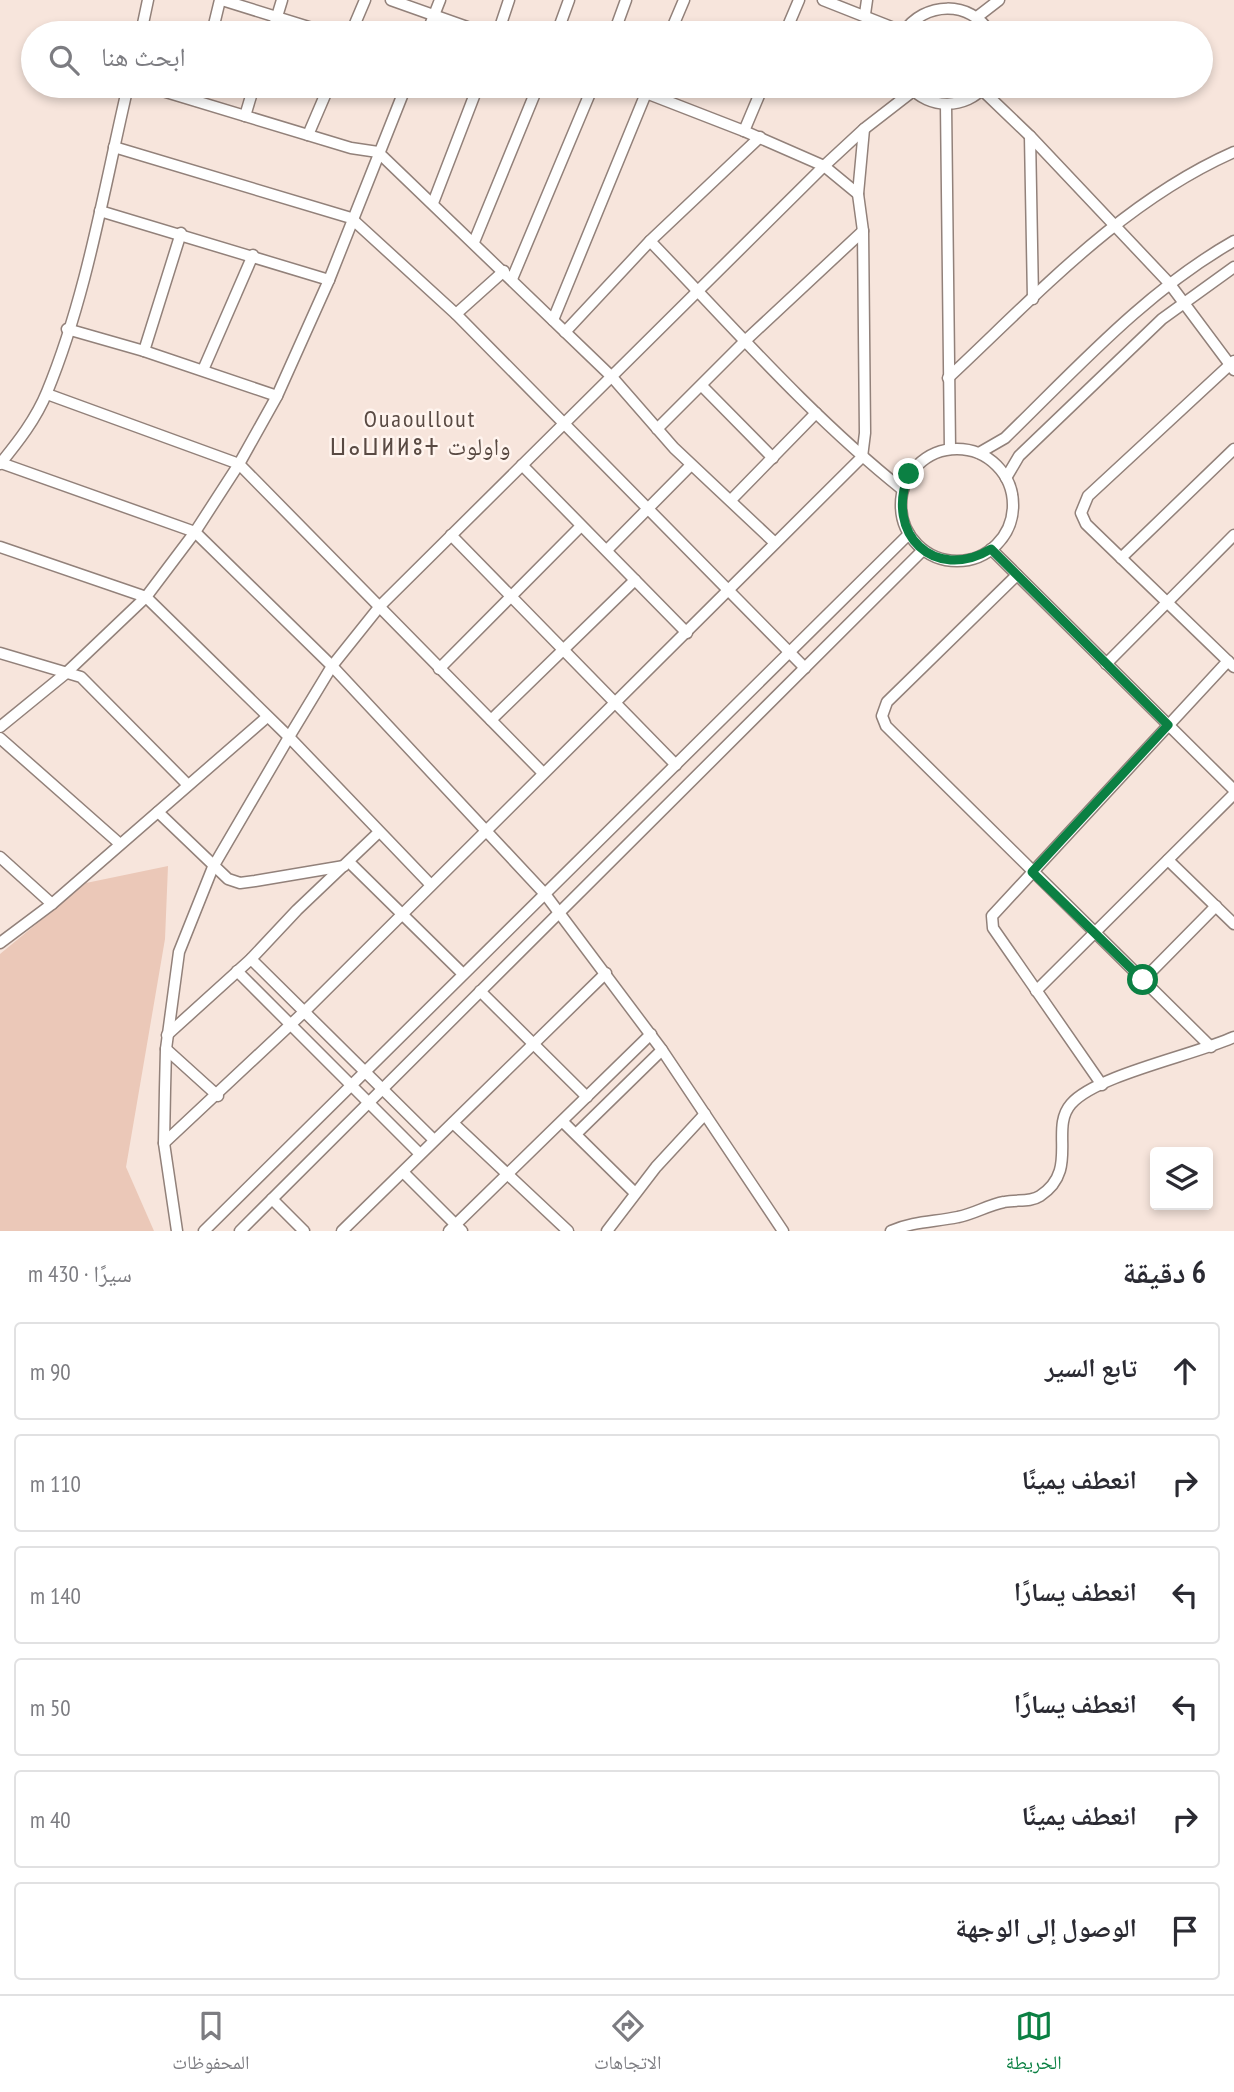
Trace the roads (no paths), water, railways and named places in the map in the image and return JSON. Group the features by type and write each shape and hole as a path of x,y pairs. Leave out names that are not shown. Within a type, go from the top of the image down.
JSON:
{"street":[{"path":"144,21 148,0"},
{"path":"215,21 221,0 290,21"},
{"path":"276,21 282,0"},
{"path":"356,21 365,0"},
{"path":"391,0 451,21"},
{"path":"432,21 440,0"},
{"path":"502,21 509,0"},
{"path":"561,21 569,0"},
{"path":"618,21 626,0"},
{"path":"675,21 684,0"},
{"path":"790,21 799,0"},
{"path":"823,0 879,21"},
{"path":"865,14 867,0"},
{"path":"977,17 999,0"},
{"path":"915,21 924,12 951,3 980,21"},
{"path":"125,98 100,211 47,394 23,437 0,464 195,532 332,666 545,894 651,1034 783,1231"},
{"path":"187,98 366,152 378,152 612,377 691,465 775,543"},
{"path":"245,116 250,98"},
{"path":"308,135 323,98"},
{"path":"0,727 65,674 146,597 195,532 239,464 277,396 328,280 400,98"},
{"path":"433,203 473,98"},
{"path":"474,242 533,98"},
{"path":"456,314 508,275 588,98"},
{"path":"553,320 643,98"},
{"path":"668,98 824,166 858,194"},
{"path":"744,131 758,98"},
{"path":"177,1231 164,1143 167,1035 179,952 213,867 332,666 380,606 824,166 900,98"},
{"path":"926,98 934,103 946,104 971,98"},
{"path":"993,98 1169,283 1232,365 1083,501 1082,519 1231,664 1168,725 991,920 993,928 1102,1085"},
{"path":"946,104 950,449"},
{"path":"164,1143 218,1096 304,1012 862,457 865,433 863,231 858,194 864,129"},
{"path":"1030,136 1033,299"},
{"path":"565,332 650,242 760,137"},
{"path":"114,147 351,218 456,314 805,668"},
{"path":"948,378 1114,225 1197,169 1234,152"},
{"path":"100,211 181,233 328,280"},
{"path":"657,429 746,340 863,231"},
{"path":"144,351 181,233"},
{"path":"979,453 1005,438 1169,283 1234,241"},
{"path":"650,242 816,413 862,457 903,490"},
{"path":"204,370 253,256"},
{"path":"1006,478 1019,456 1183,302 1234,267"},
{"path":"67,330 144,351 277,396"},
{"path":"702,386 773,458"},
{"path":"47,394 239,464 543,773"},
{"path":"731,500 816,413"},
{"path":"950,449 979,453 995,464 1006,478 1012,500 1010,522 991,549 964,561 936,557 923,550 909,534 903,520 903,490 909,474 920,462 934,453 950,449"},
{"path":"1121,558 1234,449"},
{"path":"522,465 687,632"},
{"path":"607,550 691,465"},
{"path":"439,669 581,526"},
{"path":"204,1231 909,534"},
{"path":"451,535 562,652 676,765"},
{"path":"1106,664 1234,535"},
{"path":"0,547 146,597 289,737 430,884"},
{"path":"991,549 1234,792 1036,991"},
{"path":"240,1231 923,550"},
{"path":"1017,575 887,702 882,716 886,726 1211,1047"},
{"path":"491,720 635,580"},
{"path":"0,653 81,677 92,684 188,785"},
{"path":"0,943 52,904 267,717"},
{"path":"0,738 120,844"},
{"path":"158,812 213,867 228,879 240,883 347,864"},
{"path":"167,1035 251,959 297,910 379,832"},
{"path":"0,857 52,904"},
{"path":"1168,860 1234,924"},
{"path":"347,864 463,974"},
{"path":"1143,980 1216,906"},
{"path":"251,959 433,1139"},
{"path":"237,971 419,1153"},
{"path":"342,1231 433,1139 453,1123 606,973"},
{"path":"480,991 587,1097"},
{"path":"403,1171 456,1229 651,1034"},
{"path":"891,1231 919,1221 961,1217 998,1203 1025,1201 1042,1195 1057,1175 1063,1161 1065,1113 1075,1100 1140,1069 1234,1037"},
{"path":"166,1049 218,1096"},
{"path":"576,1134 662,1050"},
{"path":"607,1231 635,1193 705,1114"},
{"path":"563,1122 635,1193"},
{"path":"453,1123 568,1231"},
{"path":"272,1199 304,1231"}],"district":[{"name":"Ouaoullout ⵡⴰⵡⵍⵍⵓⵜ واولوت","path":"420,433"}]}
